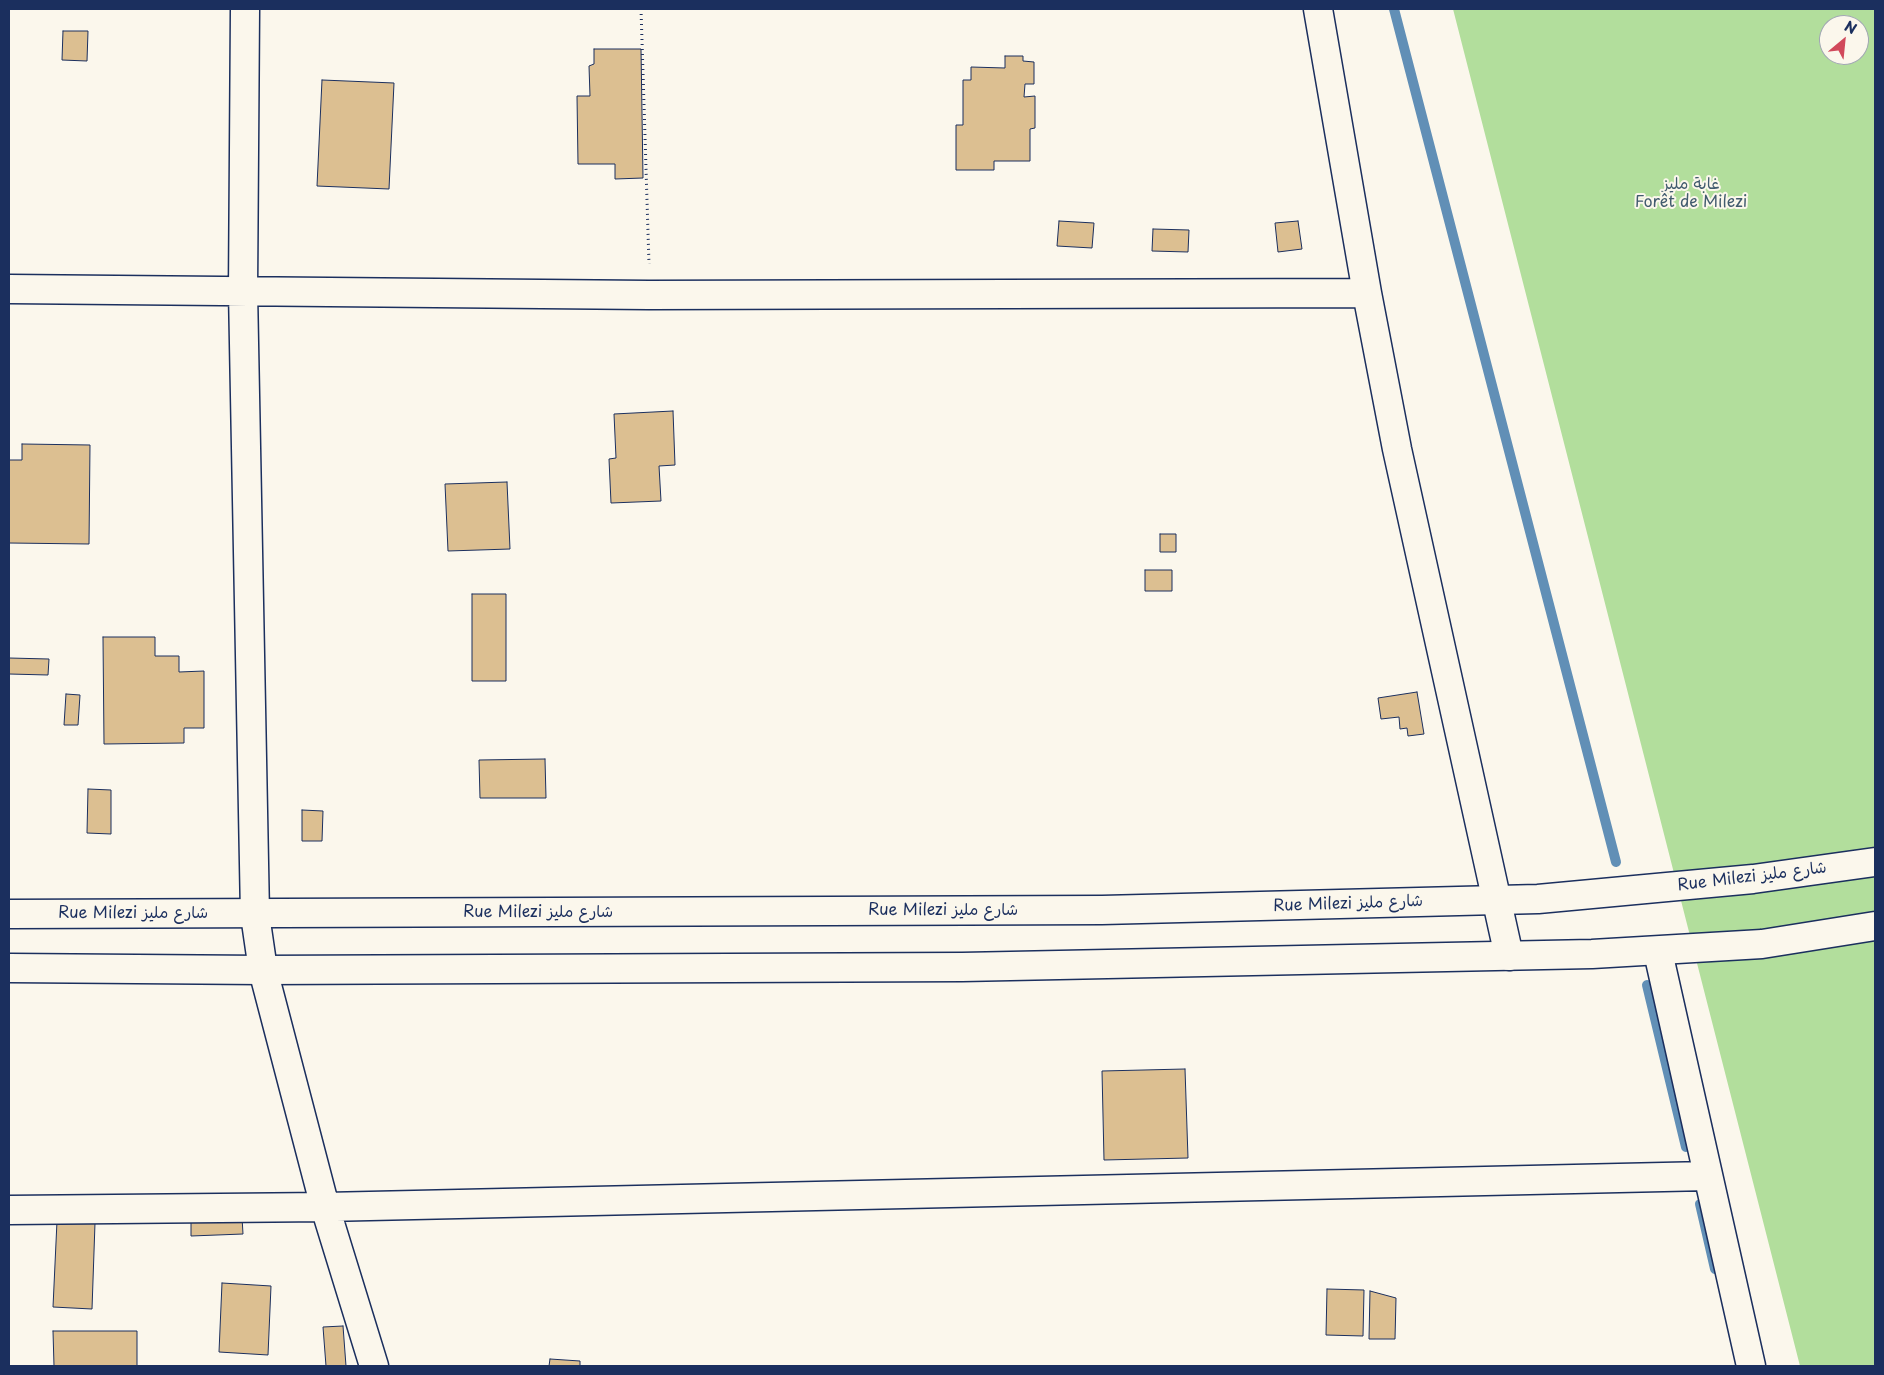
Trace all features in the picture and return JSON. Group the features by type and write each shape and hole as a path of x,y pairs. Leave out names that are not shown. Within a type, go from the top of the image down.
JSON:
{"street":[{"path":"245,9 243,291 255,915 263,970 325,1207 374,1366"},
{"path":"1318,9 1367,293 1397,449 1509,956"},
{"path":"9,289 649,295 1367,293"},
{"name":"Rue Milezi شارع مليز","path":"9,914 255,915 1102,910 1538,899 1753,880 1875,862"},
{"path":"9,968 263,970 962,967 1509,956 1658,952 1762,944 1875,926"},
{"path":"1658,952 1751,1366"},
{"path":"9,1210 325,1207 1708,1176"}],"path":[{"path":"641,9 649,295"}],"green space":[{"name":"غابة مليز Forêt de Milezi","path":"1453,9 1875,9 1875,1366 1800,1366"}],"building":[{"path":"63,31 88,31 87,61 62,60"},
{"path":"594,49 641,49 643,178 615,179 615,164 578,164 577,96 590,96 589,66 594,64"},
{"path":"1005,56 1023,56 1023,61 1034,62 1034,84 1025,84 1024,97 1035,96 1035,128 1030,129 1030,161 994,161 994,170 956,170 956,125 963,125 963,80 971,80 971,67 1005,68"},
{"path":"322,80 394,83 389,189 317,186"},
{"path":"1059,221 1094,223 1092,248 1057,246"},
{"path":"1298,221 1302,249 1278,252 1275,223"},
{"path":"1153,229 1189,230 1188,252 1152,251"},
{"path":"673,411 675,465 659,466 661,501 611,503 609,459 616,458 614,414"},
{"path":"22,444 90,445 89,544 9,543 9,460 22,460"},
{"path":"507,482 510,549 448,551 445,484"},
{"path":"1160,534 1176,534 1176,552 1160,552"},
{"path":"1145,570 1172,570 1172,591 1145,591"},
{"path":"472,594 506,594 506,681 472,681"},
{"path":"103,637 155,637 155,656 179,656 179,672 204,671 204,728 184,728 184,743 104,744"},
{"path":"9,658 49,659 48,675 9,674"},
{"path":"1417,692 1424,734 1408,736 1407,728 1400,729 1399,717 1381,719 1378,698"},
{"path":"66,694 80,695 78,725 64,725"},
{"path":"545,759 546,798 480,798 479,760"},
{"path":"88,789 111,790 111,834 87,833"},
{"path":"302,810 323,811 322,841 302,841"},
{"path":"1185,1069 1188,1158 1104,1160 1102,1071"},
{"path":"242,1217 243,1234 191,1236 191,1219"},
{"path":"57,1221 95,1223 92,1309 53,1307"},
{"path":"222,1283 271,1286 268,1355 219,1352"},
{"path":"1327,1289 1364,1290 1363,1336 1326,1335"},
{"path":"1370,1291 1396,1298 1395,1339 1369,1339"},
{"path":"343,1326 346,1366 326,1366 323,1327"},
{"path":"53,1331 137,1331 137,1366 54,1366"},
{"path":"550,1359 580,1361 580,1366 549,1366"}],"waterway":[{"path":"1394,9 1616,862"},
{"path":"1647,985 1686,1147"},
{"path":"1700,1204 1715,1269"}]}
